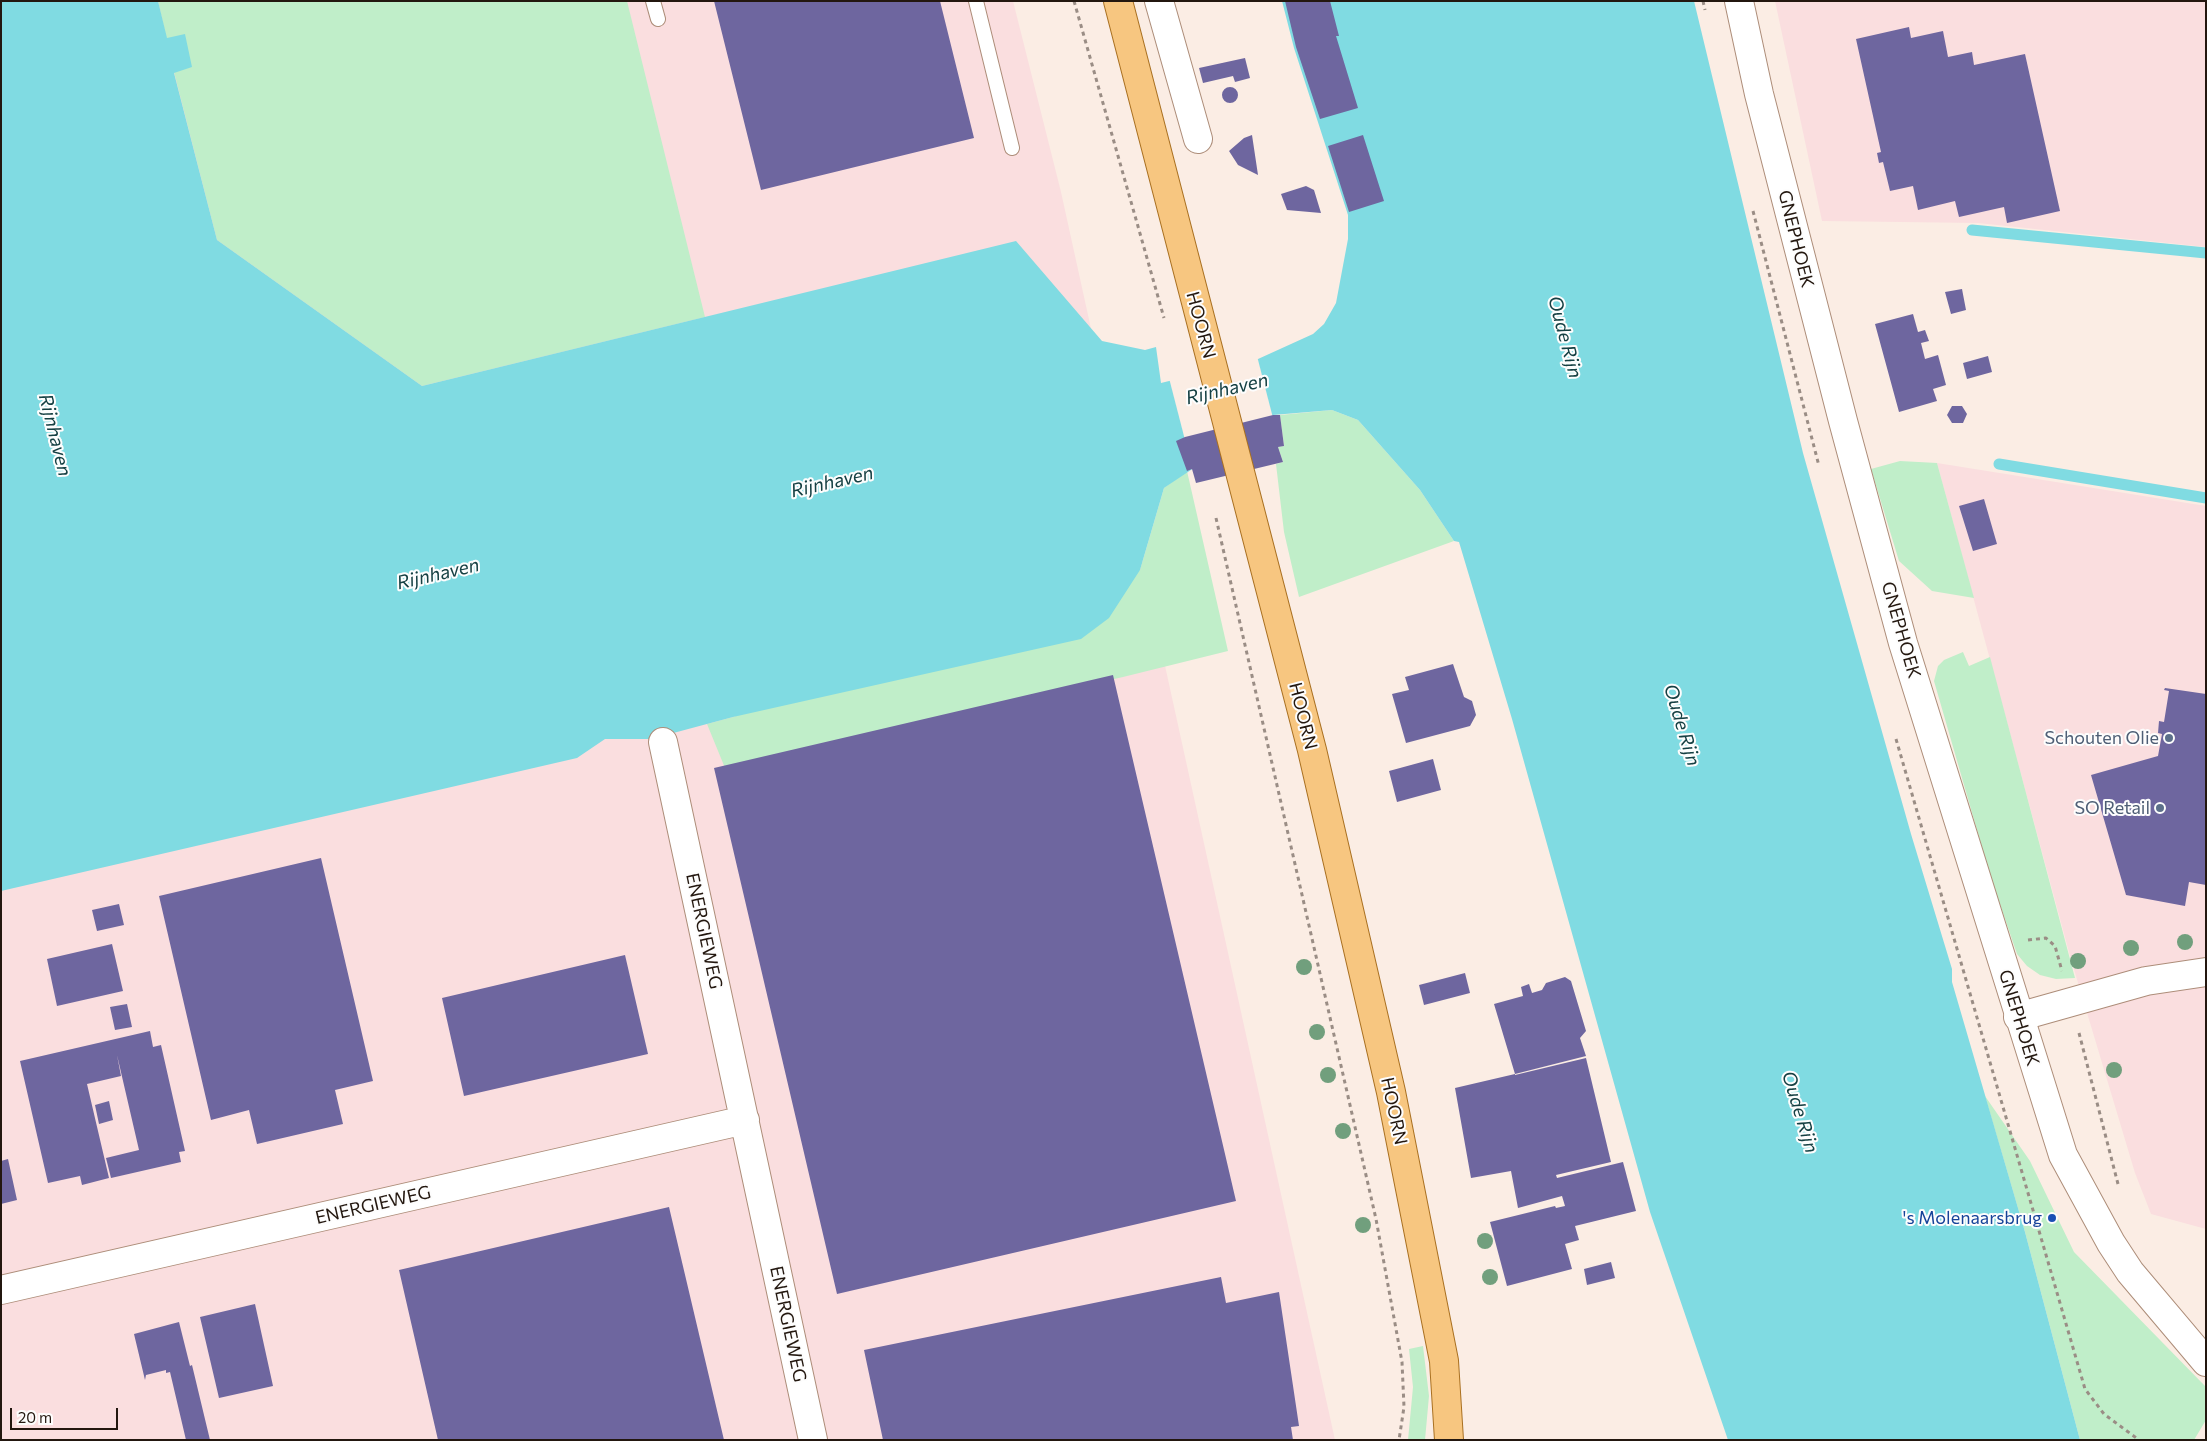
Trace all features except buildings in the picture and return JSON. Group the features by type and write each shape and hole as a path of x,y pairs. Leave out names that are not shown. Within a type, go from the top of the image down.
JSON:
{"main road":[{"name":"HOORN","path":"1118,1 1312,750 1391,1092 1444,1361 1449,1440"}],"street":[{"path":"1159,1 1198,139"},
{"name":"GNEPHOEK","path":"1739,1 1764,114 1842,421 1896,616 2018,1017 2063,1155 2111,1243 2130,1272 2206,1362"},
{"name":"ENERGIEWEG","path":"664,742 813,1440"},
{"path":"2018,1017 2146,981 2206,972"},
{"name":"ENERGIEWEG","path":"1,1290 745,1120"}],"lane":[{"path":"653,1 658,19"},
{"path":"976,1 1012,148"}],"path":[{"name":"HOORN","path":"1074,1 1164,321"},
{"path":"1214,510 1376,1219 1402,1362 1404,1407 1399,1440"},
{"path":"1960,960 2085,1389 2104,1414 2139,1440"},
{"path":"2072,1002 2120,1191"}],"shaded area":[{"name":"Rijnhaven","path":"1,1 1013,1 1061,192 1335,1440 1,1440"},
{"path":"1775,1 2206,1 2206,247 1978,223 1822,221"},
{"name":"Schouten Olie","path":"1937,463 2206,506 2206,1229 2151,1214 2135,1173 2070,956"}],"green space":[{"path":"158,1 627,1 705,317 422,386 217,240"},
{"path":"1332,410 1358,420 1420,490 1454,541 1299,597 1284,532 1276,464 1283,462 1278,447 1284,446 1280,415"},
{"path":"1900,461 1937,463 1974,598 1932,591 1899,561 1871,469"},
{"path":"1187,471 1228,651 1123,677 725,768 707,724 733,717 1140,570 1164,488"},
{"path":"1963,652 1969,666 1990,657 2075,978 2056,979 2040,975 2027,966 2017,954 1990,875 1934,681 1938,666 1944,660"},
{"path":"1985,1096 2030,1161 2074,1252 2205,1386 2206,1420 2194,1440 2080,1440 2025,1232"},
{"path":"1423,1346 1429,1396 1425,1440 1408,1440 1413,1387 1409,1349"}],"water":[{"name":"Oude Rijn","path":"1,1 158,1 167,38 185,34 192,67 174,73 217,240 422,386 1016,241 1102,341 1145,350 1156,347 1161,383 1258,359 1313,334 1324,324 1336,303 1348,239 1348,215 1294,48 1282,1 1694,1 1803,453 1911,834 1952,969 1952,982 2025,1232 2080,1440 1728,1440 1650,1212 1512,719 1459,542 1454,541 1420,490 1358,420 1332,410 1273,415 1164,488 1140,570 1109,618 1081,639 733,717 651,739 605,739 577,758 1,891"}],"pier":[{"path":"1257,356 1273,418 1185,440 1169,378"}],"waterway":[{"path":"1972,230 2206,253"},
{"path":"1999,464 2206,498"}],"place":[{"name":"Schouten Olie","path":"2169,738"},
{"name":"SO Retail","path":"2160,808"},
{"name":"'s Molenaarsbrug","path":"2052,1218"}]}
